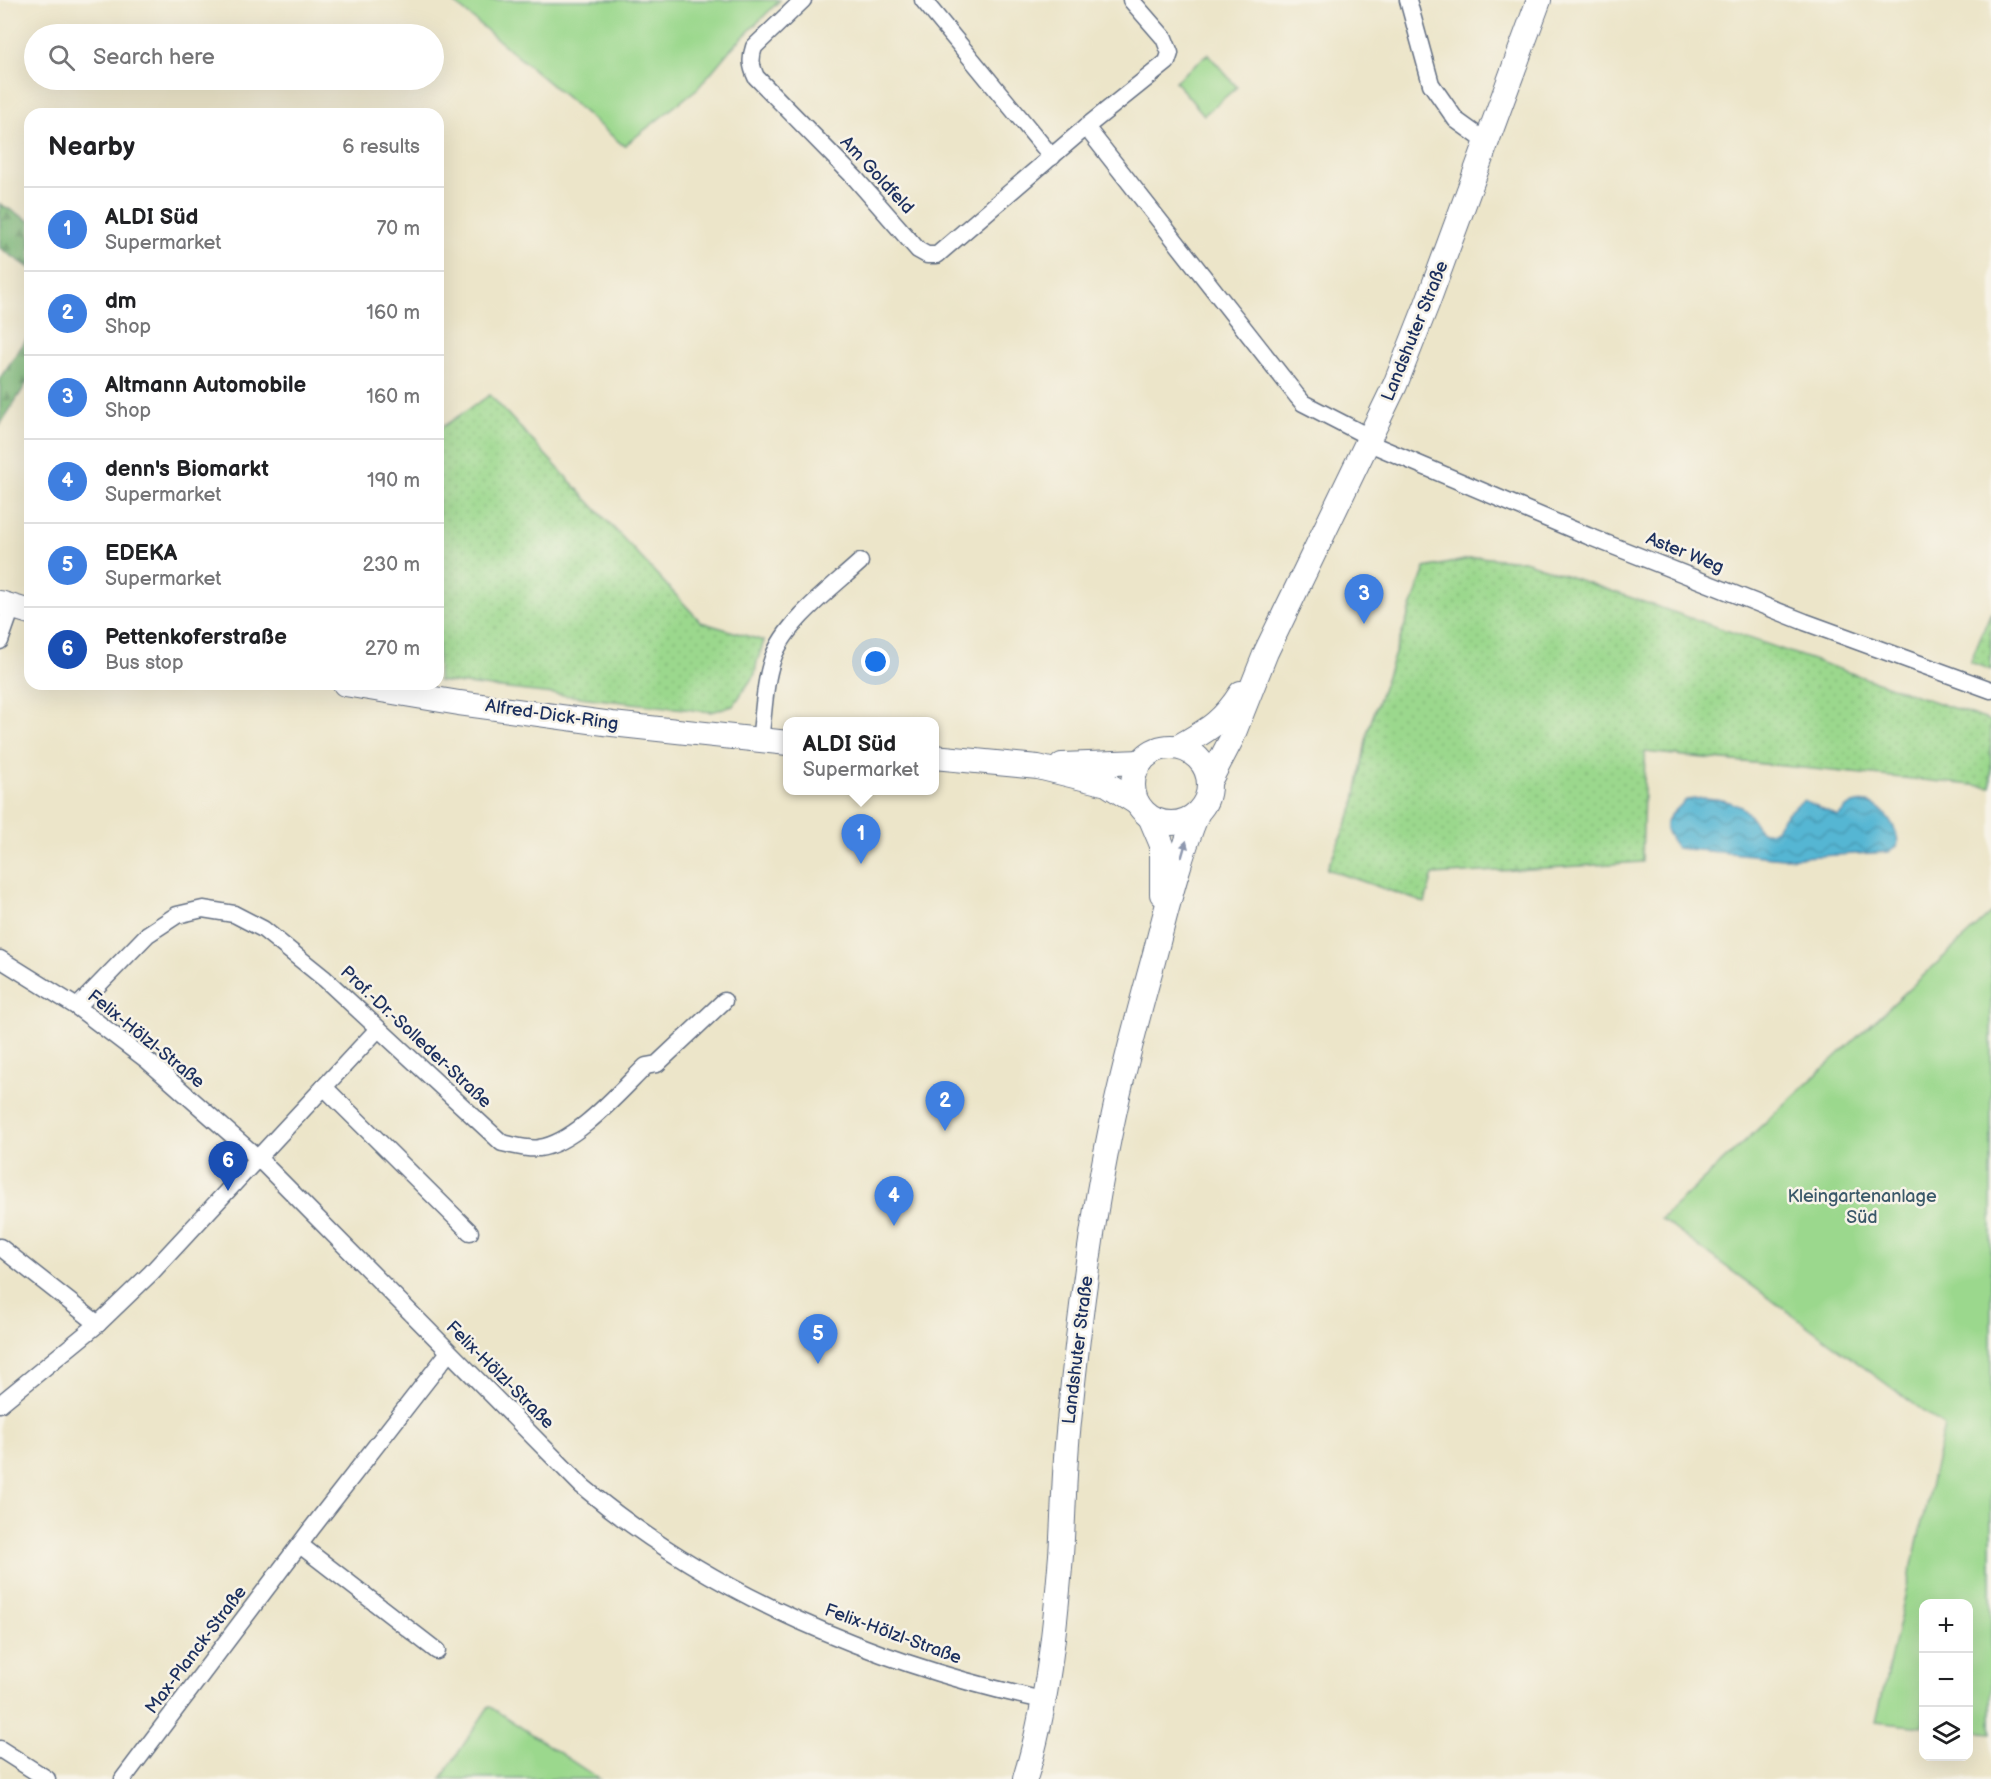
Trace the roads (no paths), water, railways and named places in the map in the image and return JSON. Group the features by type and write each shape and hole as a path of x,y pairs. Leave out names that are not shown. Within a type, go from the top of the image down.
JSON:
{"main road":[{"name":"Landshuter Straße","path":"1210,780 1231,740 1266,652 1370,440 1415,335 1488,143 1539,0"},
{"name":"Landshuter Straße","path":"1178,747 1213,727 1229,712 1266,652"},
{"name":"Alfred-Dick-Ring","path":"384,690 553,716 783,742"},
{"path":"1038,767 1107,784 1144,811 1163,823 1175,824 1186,821 1197,814 1207,798 1210,780 1199,758 1178,747 1157,749 1141,762 1133,782 1133,792 1144,811"},
{"path":"939,757 1038,767 1141,762"},
{"name":"Landshuter Straße","path":"1144,811 1162,845 1162,926"},
{"name":"Landshuter Straße","path":"1025,1779 1040,1721 1053,1632 1068,1425 1092,1235 1114,1113 1162,926 1186,842 1197,814"}],"street":[{"name":"Am Goldfeld","path":"803,0 754,47 750,56 751,67 756,78 856,179 918,250 927,255 937,255 1167,62 1170,53 1164,38 1131,0"},
{"path":"923,0 1052,157"},
{"path":"1408,0 1431,84 1456,120 1488,143"},
{"path":"1086,128 1303,403 1370,440"},
{"name":"Aster Weg","path":"1370,440 1588,536 1805,622 1991,690"},
{"path":"760,740 768,676 774,656 787,632 860,562"},
{"path":"0,641 14,607"},
{"name":"Prof.-Dr.-Solleder-Straße","path":"77,1007 148,934 177,915 203,909 234,914 262,929 325,979 502,1143 539,1148 569,1137 586,1124 646,1066 657,1064 724,1000"},
{"name":"Felix-Hölzl-Straße","path":"0,959 77,1007 148,1061 258,1158 582,1486 611,1510 652,1539 779,1612 924,1669 1043,1700"},
{"path":"0,1404 98,1324 159,1265 378,1029"},
{"path":"324,1087 470,1232"},
{"path":"0,1247 98,1324"},
{"name":"Max-Planck-Straße","path":"123,1779 449,1352"},
{"path":"300,1545 437,1651"},
{"path":"0,1749 47,1779"}],"water":[{"path":"1704,798 1723,800 1741,807 1764,832 1776,830 1788,813 1804,800 1838,816 1854,804 1871,804 1881,810 1890,820 1896,832 1898,844 1889,852 1783,858 1676,848 1666,830 1666,823 1686,800"}],"place":[{"name":"Altmann Automobile","path":"1364,624"},
{"name":"ALDI Süd","path":"861,864"},
{"name":"dm","path":"945,1131"},
{"name":"Pettenkoferstraße","path":"228,1191"},
{"name":"denn's Biomarkt","path":"894,1226"},
{"name":"EDEKA","path":"818,1364"}],"park label":[{"name":"Kleingartenanlage Süd","path":"1862,1206"}]}
